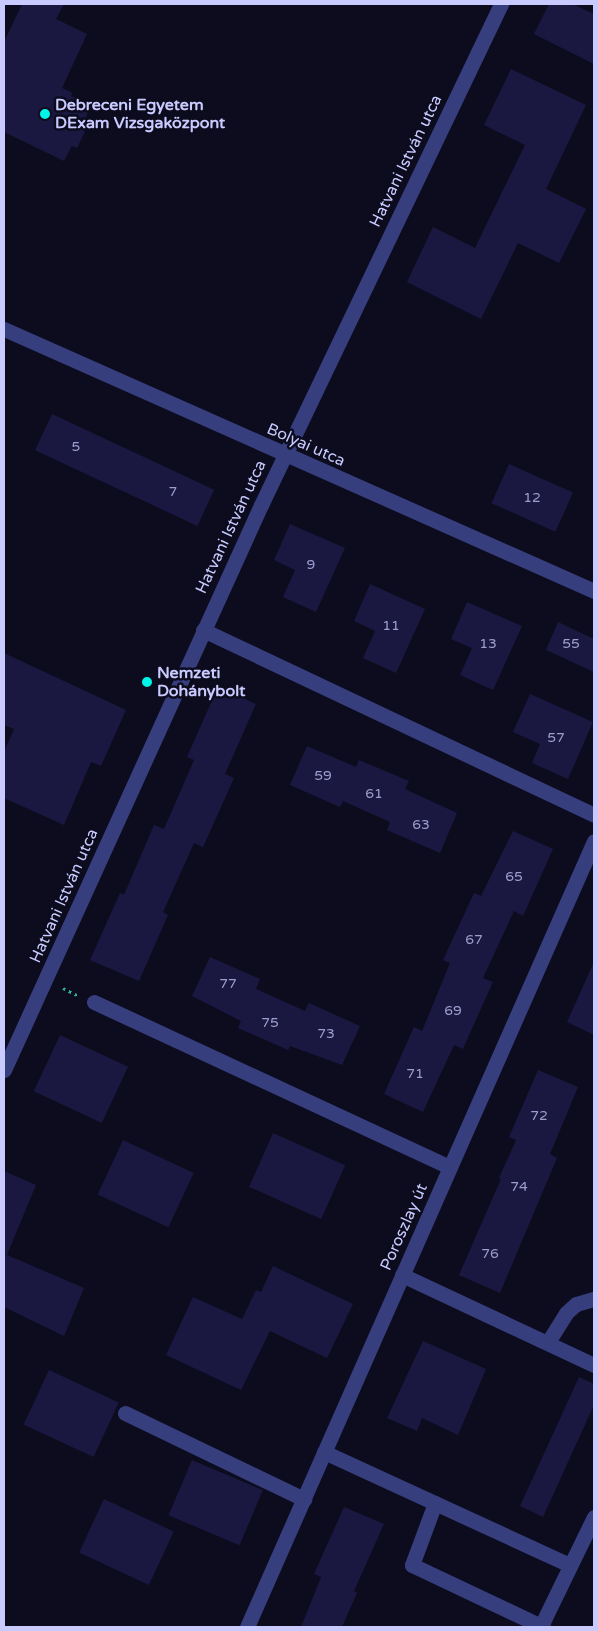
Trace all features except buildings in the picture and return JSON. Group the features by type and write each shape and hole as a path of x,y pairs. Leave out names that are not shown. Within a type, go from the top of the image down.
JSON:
{"street":[{"name":"Hatvani István utca","path":"4,1070 284,455 501,4"},
{"name":"Bolyai utca","path":"4,329 284,455 594,591"},
{"path":"203,630 594,815"},
{"name":"Poroszlay út","path":"247,1627 594,841"},
{"path":"94,1002 450,1167"},
{"path":"402,1275 594,1365"},
{"path":"548,1342 566,1313 576,1304 594,1299"},
{"path":"125,1413 304,1499"},
{"path":"324,1452 570,1564"},
{"path":"435,1502 412,1565 542,1627 570,1564 594,1517"}],"path":[{"path":"46,980 94,1002"}],"place":[{"name":"Debreceni Egyetem DExam Vizsgaközpont","path":"45,114"},
{"name":"Nemzeti Dohánybolt","path":"147,682"}]}
